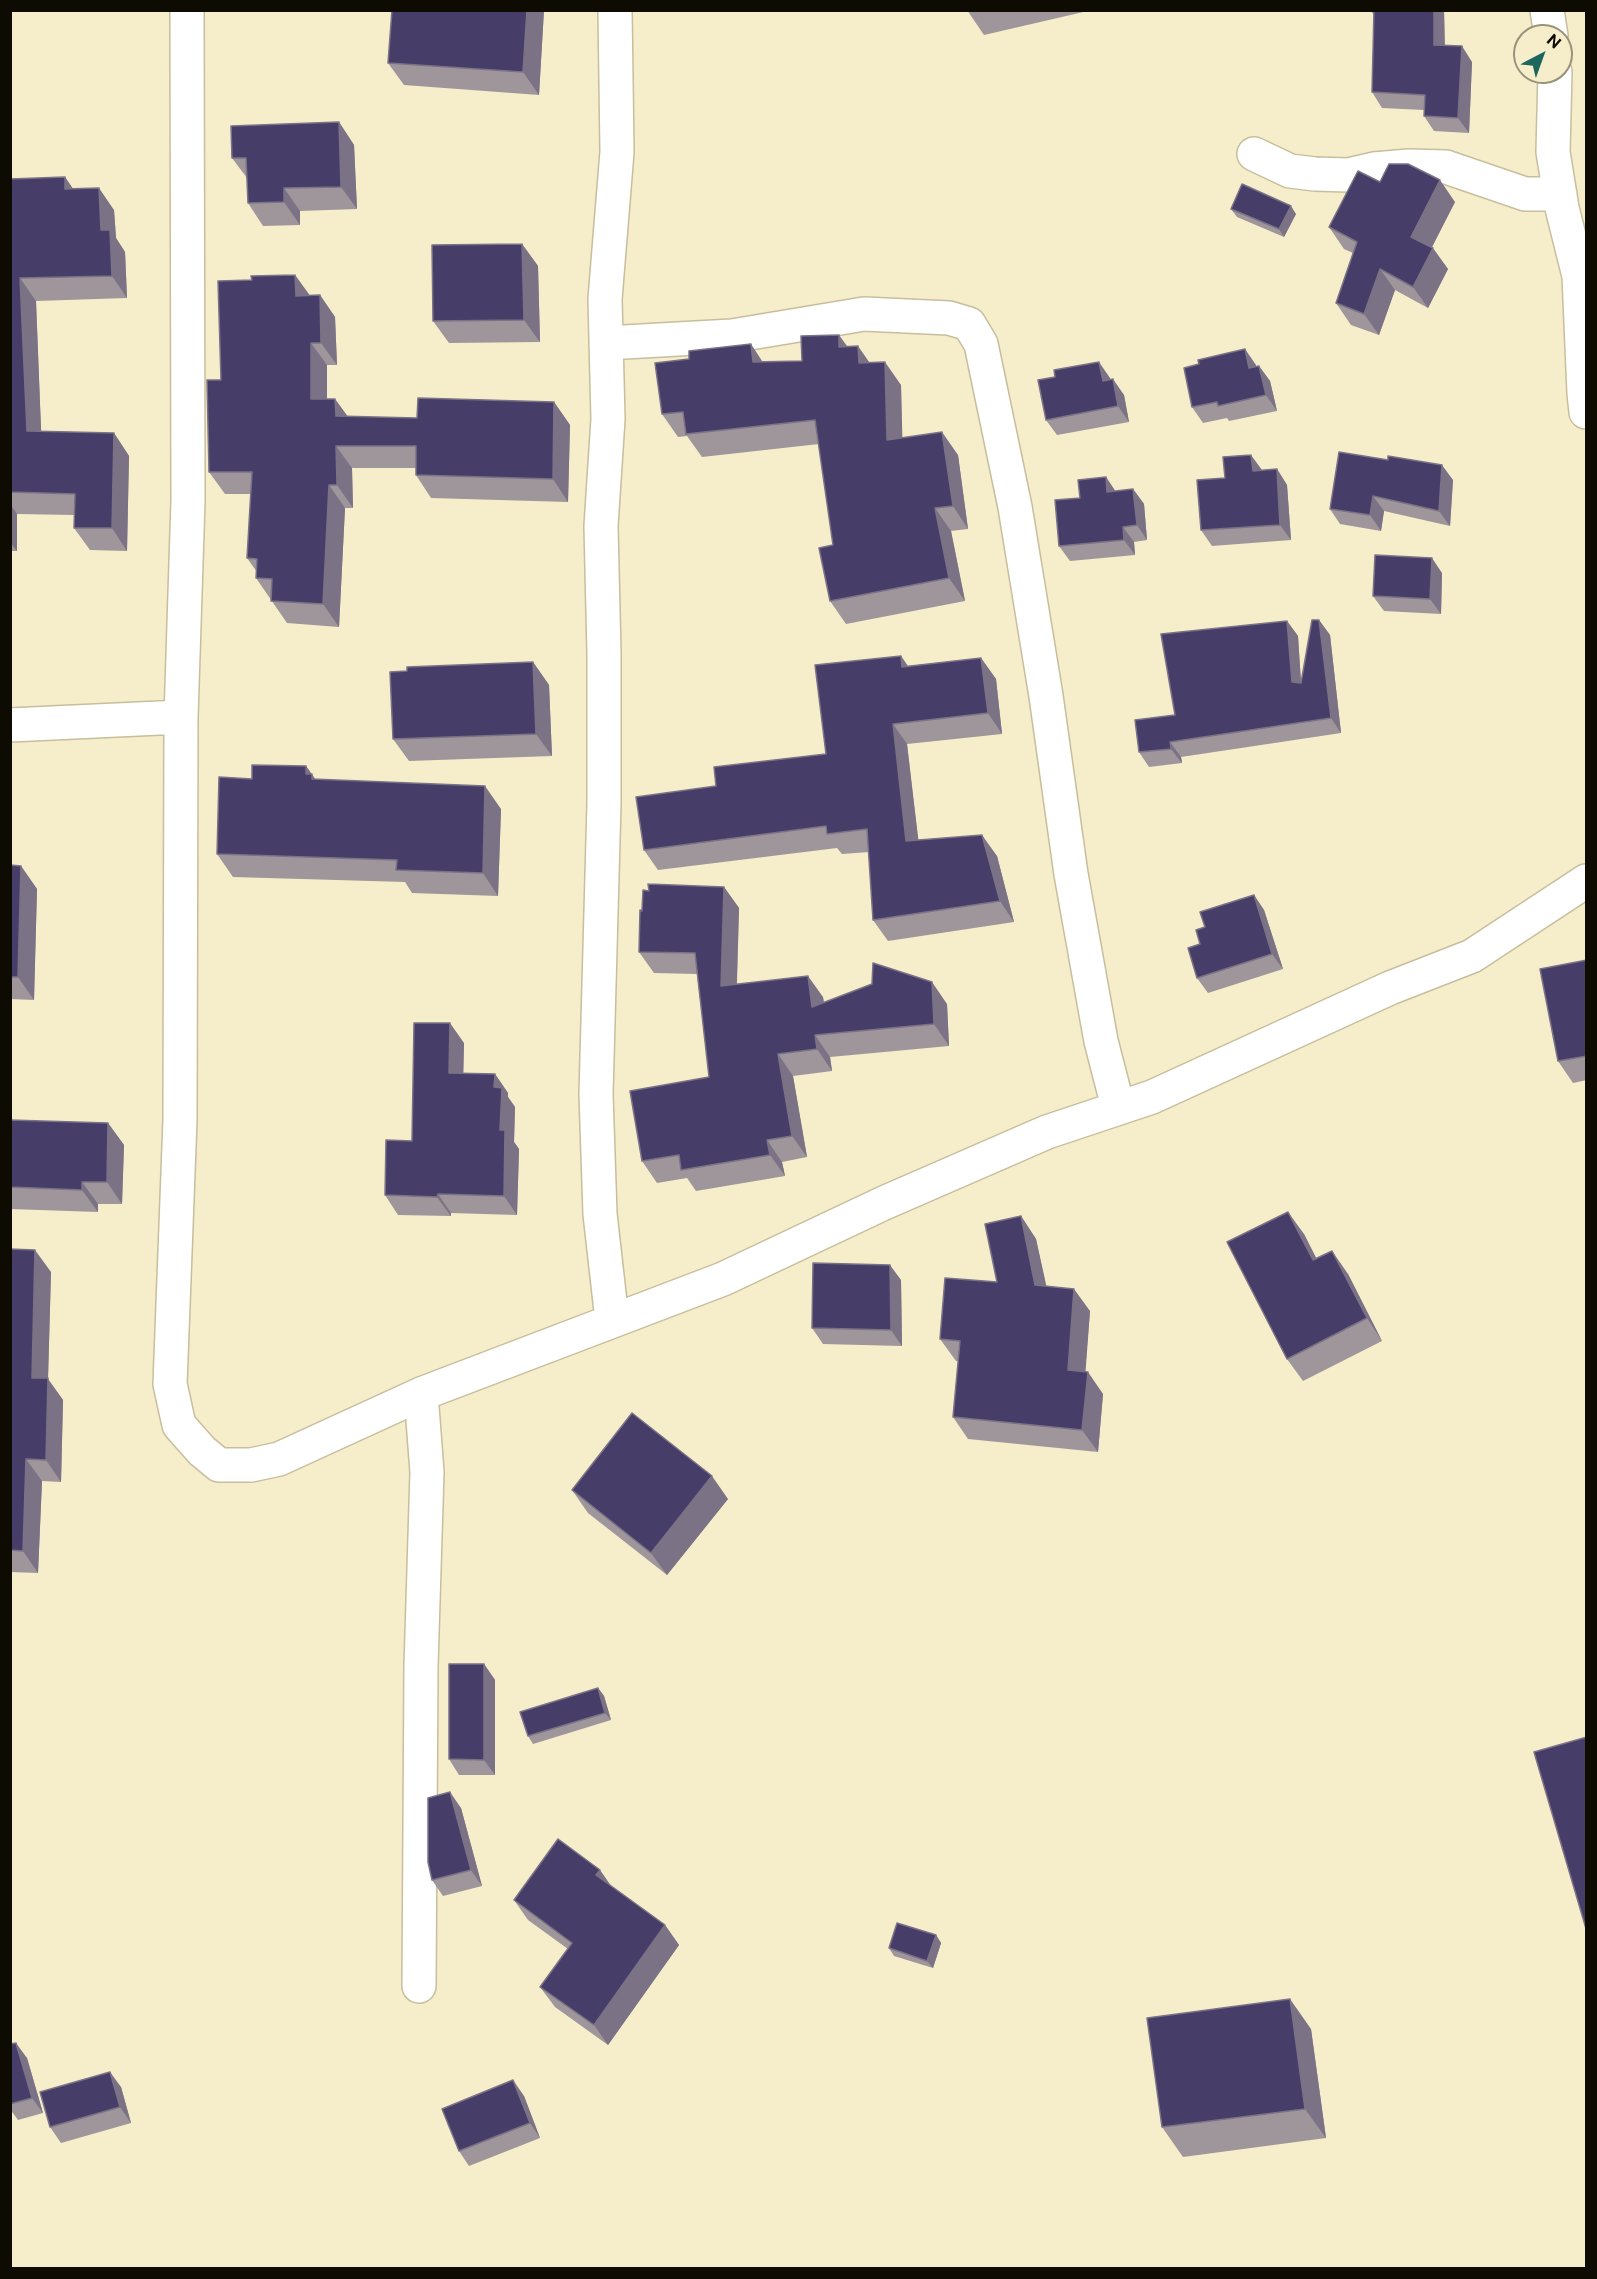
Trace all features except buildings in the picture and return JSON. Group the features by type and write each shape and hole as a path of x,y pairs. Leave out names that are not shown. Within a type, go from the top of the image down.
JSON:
{"street":[{"path":"187,10 188,501 181,717 180,1120 170,1384 179,1425 202,1451 219,1465 251,1465 279,1460 421,1394 723,1279 884,1203 1047,1132 1152,1097 1390,988 1472,956 1587,881"},
{"path":"187,43 212,10"},
{"path":"612,1320 600,1214 596,1094 604,803 601,526 608,419 605,299 617,153 615,10"},
{"path":"1555,84 1553,152 1579,276 1584,393 1587,412"},
{"path":"1254,154 1290,171 1348,175 1374,169 1409,166 1446,167 1525,194 1560,194"},
{"path":"606,343 732,336 864,314 949,318 969,324 981,344 1015,507 1046,696 1071,874 1101,1041 1118,1107"},
{"path":"10,725 181,717"},
{"path":"419,1986 421,1666 428,1472 421,1394"}]}
